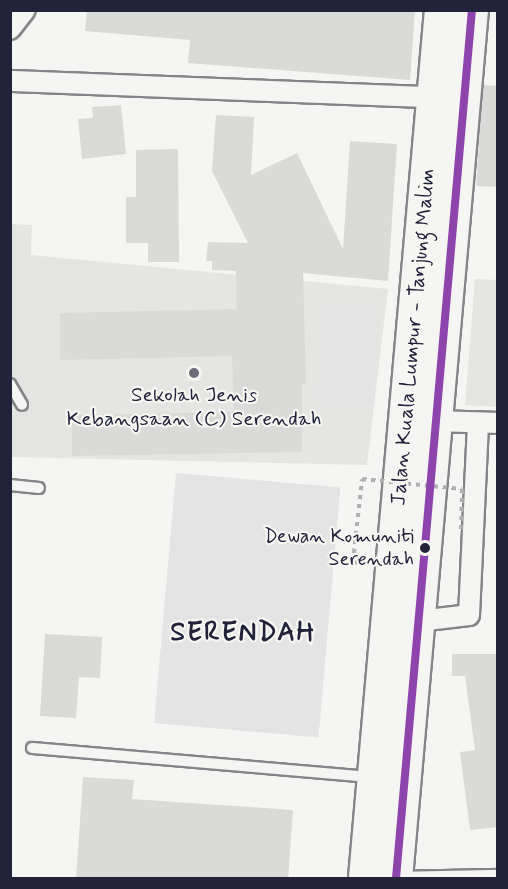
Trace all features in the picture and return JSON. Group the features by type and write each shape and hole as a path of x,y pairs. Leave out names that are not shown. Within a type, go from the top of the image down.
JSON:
{"main road":[{"name":"Jalan Kuala Lumpur - Tanjung Malim","path":"381,878 374,778 441,10"},
{"name":"Jalan Kuala Lumpur - Tanjung Malim","path":"381,878 419,621 472,10"}],"street":[{"path":"10,29 26,10"},
{"path":"10,81 434,97"},
{"path":"419,621 469,615 488,423 436,421"}],"lane":[{"path":"10,384 22,405"},
{"path":"10,485 39,488"},
{"path":"32,748 374,778"},
{"path":"381,878 498,875"}],"path":[{"path":"353,562 362,479 462,489 461,533"}],"shaded area":[{"name":"Sekolah Jenis Kebangsaan (C) Serendah","path":"11,224 32,225 31,255 388,289 367,465 11,457"},
{"path":"475,279 497,280 497,407 465,405"},
{"path":"323,304 376,307 371,407 318,404"},
{"path":"176,473 340,487 318,737 154,723"}],"building":[{"path":"87,10 415,10 410,80 188,63 190,40 85,31"},
{"path":"483,85 498,86 498,187 476,186"},
{"path":"121,105 126,154 82,159 78,119 93,118 92,107"},
{"path":"216,115 254,117 251,175 297,153 343,249 350,141 397,144 388,281 303,273 306,383 302,384 302,452 72,456 72,415 234,412 232,356 60,360 60,313 237,309 236,271 212,270 212,261 206,261 208,242 248,243 212,171"},
{"path":"178,149 179,262 148,262 148,243 126,243 126,197 136,197 136,150"},
{"path":"45,634 102,637 100,678 79,677 76,718 40,716"},
{"path":"452,654 498,654 498,827 470,830 460,752 475,750 465,676 452,676"},
{"path":"83,777 134,780 132,799 293,810 288,879 76,879"}],"transit line":[{"path":"396,878 472,10"}],"place":[{"name":"Sekolah Jenis Kebangsaan (C) Serendah","path":"194,373"},
{"name":"Dewan Komuniti Serendah","path":"425,548"}],"district":[{"name":"SERENDAH","path":"243,633"}]}
